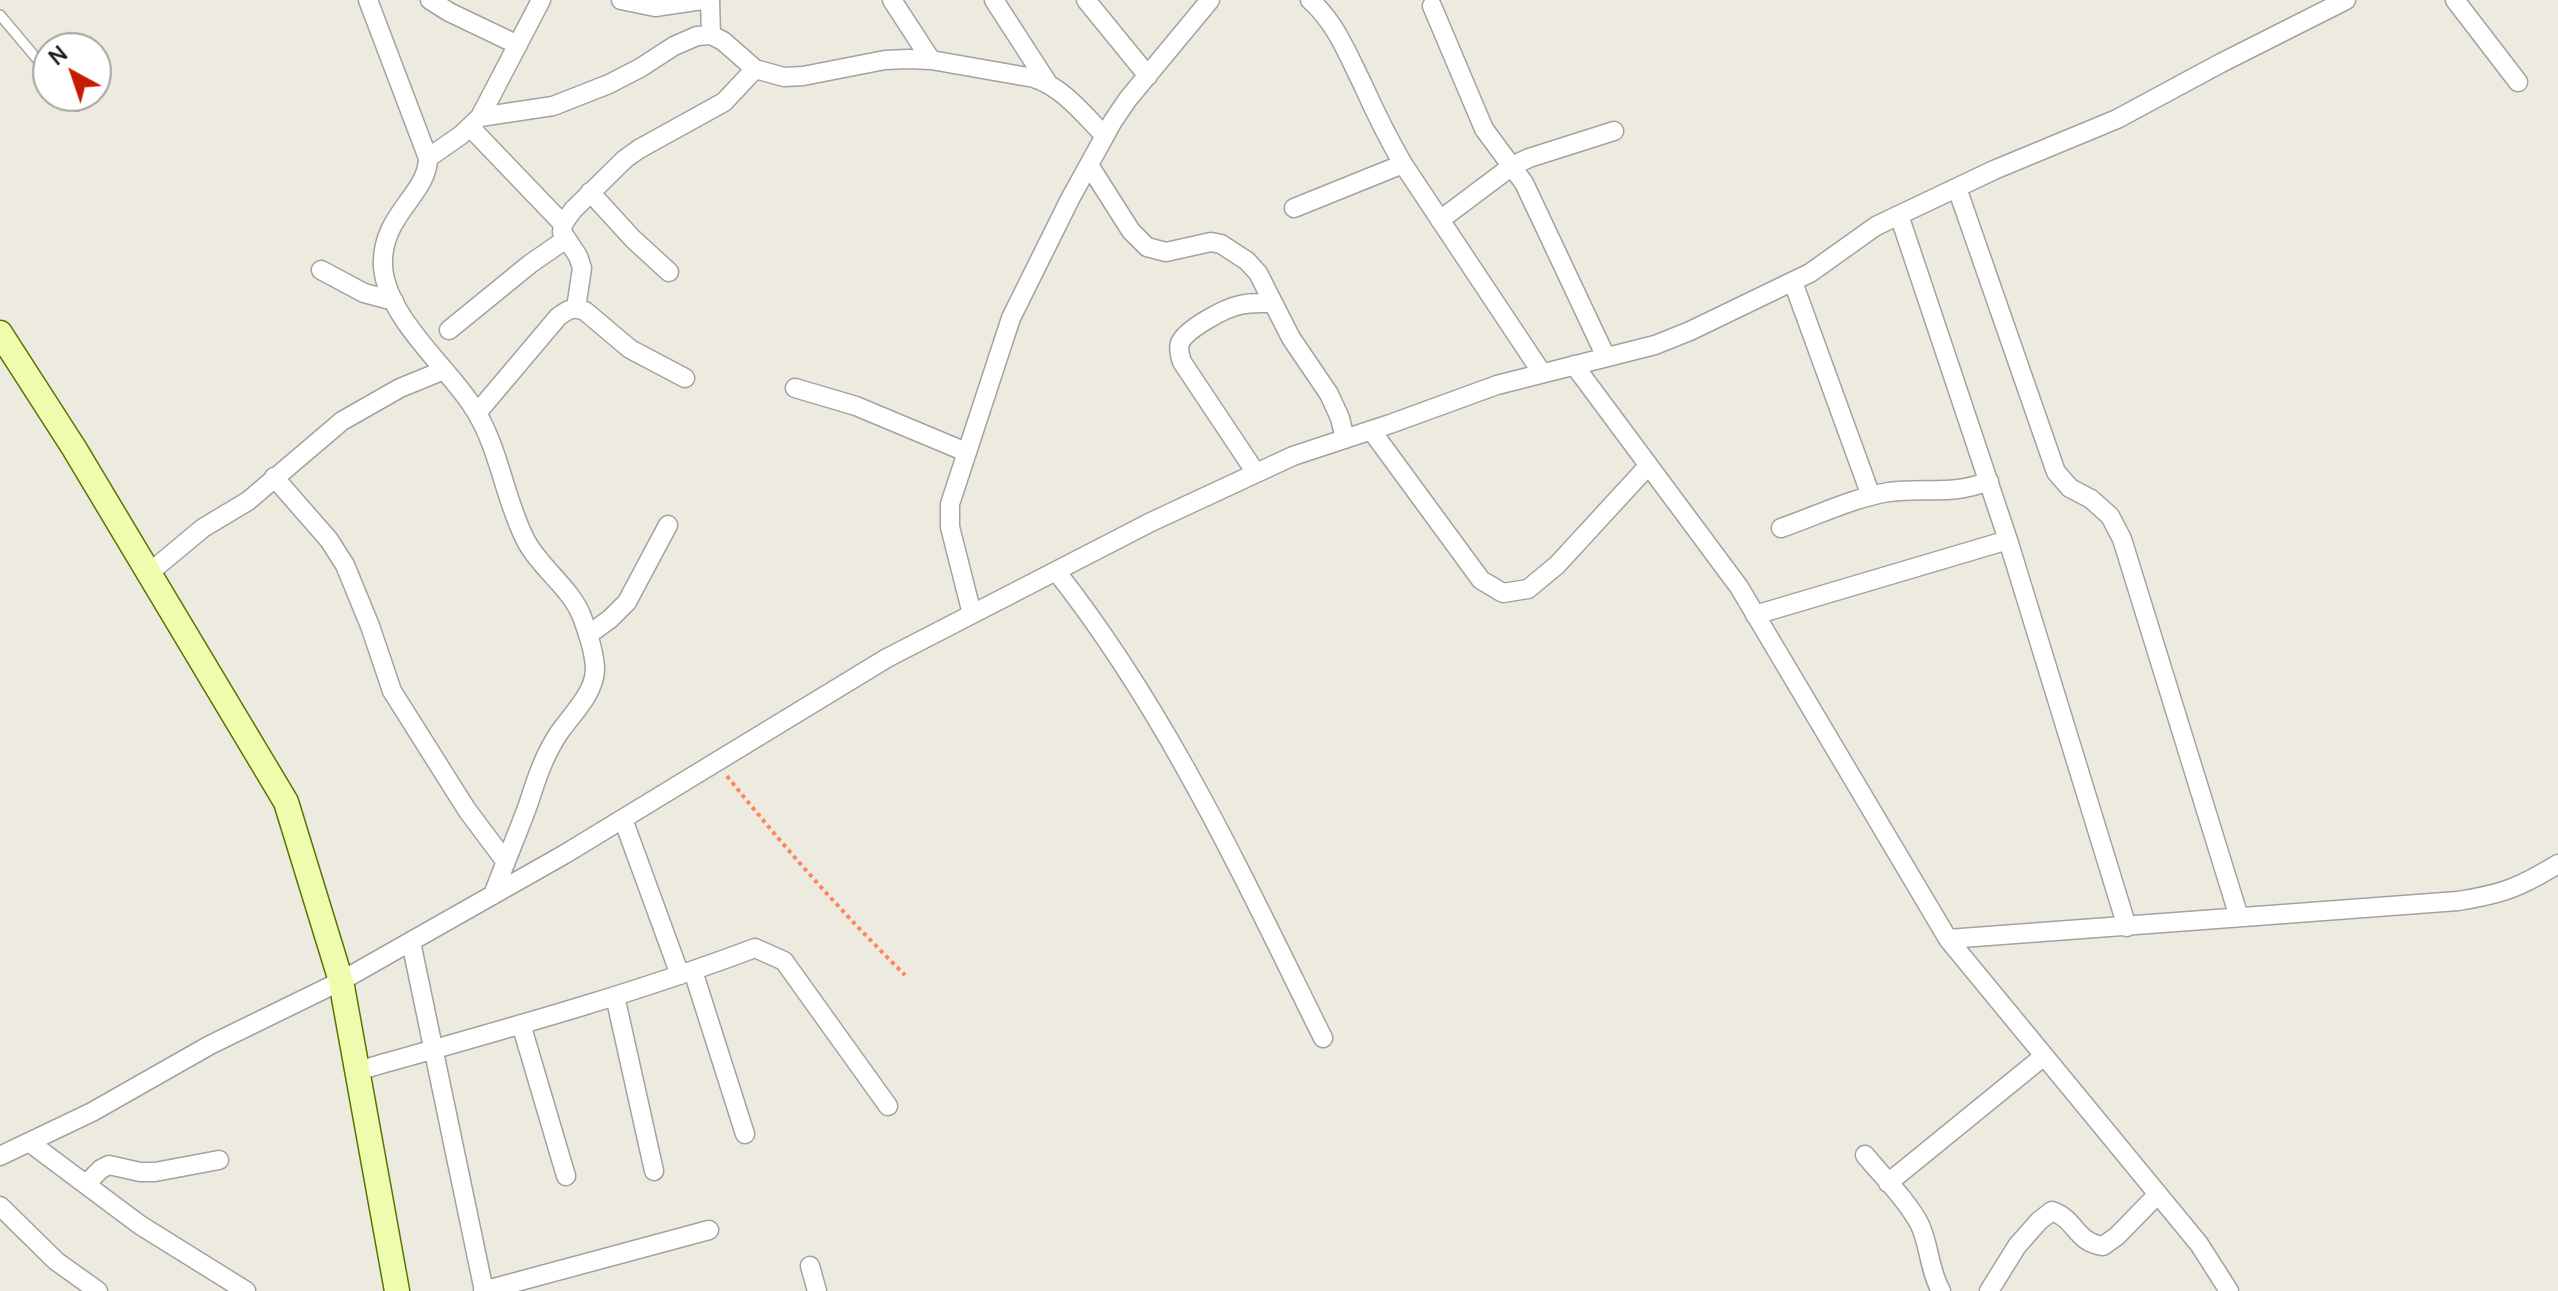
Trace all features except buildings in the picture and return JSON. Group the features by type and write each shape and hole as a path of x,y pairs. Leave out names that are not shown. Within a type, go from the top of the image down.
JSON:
{"street":[{"path":"368,0 428,158 428,170 391,225 384,245 383,270 394,301 410,328 477,413 525,540 581,612 595,671 589,691 557,736 538,771 493,895"},
{"path":"430,0 518,45"},
{"path":"428,158 475,122 541,0"},
{"path":"621,0 655,7 702,0"},
{"path":"710,0 711,35"},
{"path":"892,0 931,60"},
{"path":"994,0 1047,82 1105,136"},
{"path":"1086,0 1148,76"},
{"path":"972,614 950,527 950,504 1011,318 1089,165 1128,99 1210,0"},
{"path":"1310,0 1322,11 1341,39 1403,164 1542,373"},
{"path":"0,1156 92,1112 210,1045 341,981 623,819 887,658 1151,522 1293,456 1497,385 1655,345 1678,336 1810,273 1876,226 2117,119 2346,0"},
{"path":"2455,0 2518,82"},
{"path":"1432,6 1484,129 1524,183 1606,357"},
{"path":"475,122 553,106 609,84 686,39 711,35 723,41 755,69 784,77 885,60 931,60 1047,82"},
{"path":"449,330 564,232 590,192 610,171 639,149 724,102 755,69"},
{"path":"475,122 564,232 578,256 582,268 576,308"},
{"path":"1440,220 1512,166 1614,131"},
{"path":"1294,208 1403,164"},
{"path":"1089,165 1131,231 1147,247 1166,252 1211,242 1221,244 1247,261 1258,273 1291,338 1329,394 1345,439"},
{"path":"1957,188 2056,472 2070,488 2091,499 2110,516 2122,539 2239,917"},
{"path":"590,192 633,239 669,272"},
{"path":"1899,215 2008,540 2127,927"},
{"path":"321,270 364,293 394,301"},
{"path":"1793,282 1871,496"},
{"path":"1256,473 1182,362 1180,342 1193,329 1226,309 1240,304 1272,303"},
{"path":"477,413 558,317 566,310 576,308 585,311 630,349 685,378"},
{"path":"0,333 74,448 286,802 341,981 397,1291"},
{"path":"1574,365 1739,587 1948,939 2199,1244 2229,1291"},
{"path":"149,573 203,528 248,501 342,421 400,388 444,370"},
{"path":"795,388 856,406 966,452"},
{"path":"1371,430 1481,580 1503,593 1528,589 1557,565 1648,466"},
{"path":"274,477 329,540 345,565 392,691 467,810 506,862"},
{"path":"1781,528 1871,496 1892,492 1950,491 1989,481"},
{"path":"588,635 627,602 668,525"},
{"path":"1755,615 2008,540"},
{"path":"1056,571 1112,647 1172,742 1226,842 1323,1038"},
{"path":"623,819 687,973 745,1134"},
{"path":"1948,939 2458,901 2496,895 2525,884 2558,864"},
{"path":"411,942 483,1291 709,1230"},
{"path":"357,1071 615,996 755,948 784,961 888,1106"},
{"path":"615,996 654,1171"},
{"path":"521,1024 566,1176"},
{"path":"1888,1183 2044,1056"},
{"path":"29,1142 140,1225 246,1291"},
{"path":"1865,1155 1919,1225 1933,1277 1941,1291"},
{"path":"86,1184 109,1165 155,1172 219,1160"},
{"path":"1989,1291 2017,1246 2052,1211 2065,1216 2091,1244 2103,1246 2158,1194"},
{"path":"0,1206 56,1261 98,1291"},
{"path":"810,1266 817,1291"}],"lane":[{"path":"0,15 32,53"}],"path":[{"path":"715,762 787,851 847,918 905,975"}]}
